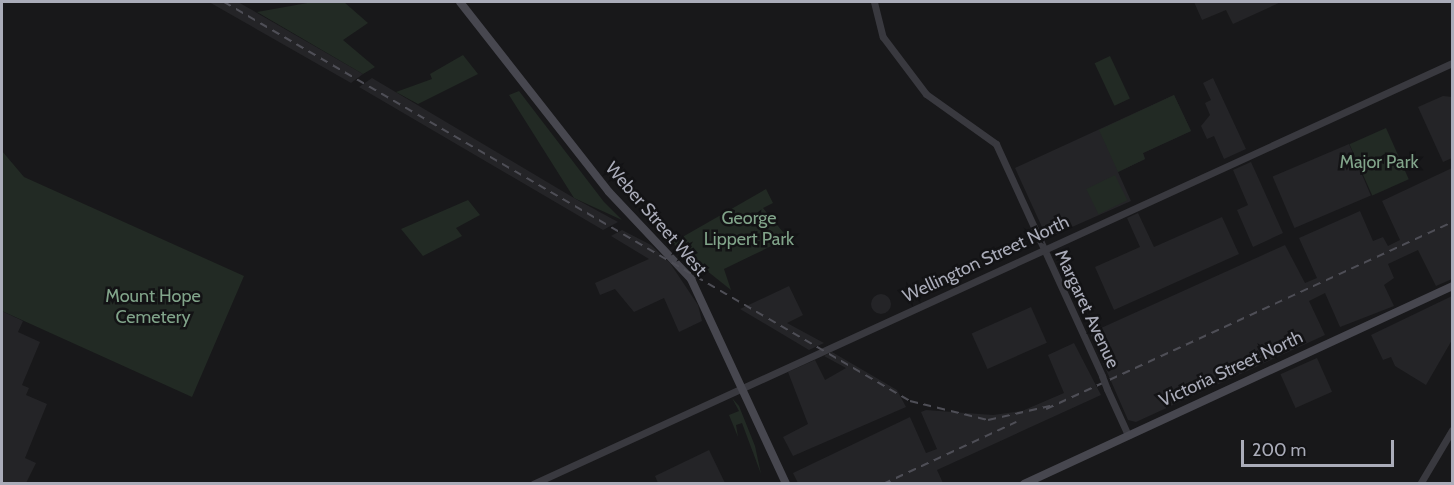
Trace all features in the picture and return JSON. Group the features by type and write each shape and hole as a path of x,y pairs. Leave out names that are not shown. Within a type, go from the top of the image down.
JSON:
{"main road":[{"name":"Weber Street West","path":"460,2 609,192 691,279 786,483"},
{"name":"Victoria Street North","path":"1024,483 1452,286"}],"street":[{"name":"Margaret Avenue","path":"873,2 883,37 926,94 996,144 1128,435"},
{"name":"Wellington Street North","path":"533,483 1452,63"},
{"path":"1420,483 1452,430"}],"shaded area":[{"path":"209,2 238,2 363,74 351,83"},
{"path":"1194,2 1281,2 1233,24 1226,10 1202,20"},
{"path":"372,78 618,222 603,230 359,87"},
{"path":"1213,78 1246,149 1224,159 1214,136 1207,139 1201,126 1210,115 1205,103 1211,100 1203,83"},
{"path":"1174,95 1191,131 1143,153 1145,159 1118,172 1131,201 1047,238 1015,168"},
{"path":"1443,96 1452,97 1452,158 1443,162 1418,107"},
{"path":"1349,144 1371,196 1294,228 1273,176"},
{"path":"1251,162 1283,233 1253,247 1237,210 1248,205 1233,170"},
{"path":"1452,168 1452,279 1436,286 1418,250 1388,264 1394,278 1384,285 1394,306 1340,327 1325,293 1309,301 1325,335 1136,422 1128,420 1090,333 1285,245 1305,283 1317,278 1299,238 1360,211 1373,241 1383,237 1388,246 1400,240 1382,201"},
{"path":"1138,213 1154,247 1222,217 1239,254 1114,310 1095,267 1140,247 1127,218"},
{"path":"622,230 651,245 670,263 698,305 702,321 679,332 664,298 634,312 615,289 600,295 595,283 649,259 611,236"},
{"path":"789,286 803,315 787,323 824,343 809,350 740,309"},
{"path":"877,294 885,294 891,300 891,308 885,314 877,314 871,308 871,300"},
{"path":"1452,296 1452,340 1426,385 1395,366 1391,357 1383,360 1371,335"},
{"path":"1031,307 1047,343 987,369 972,333"},
{"path":"2,311 23,321 18,332 40,342 22,385 29,388 26,395 47,404 25,458 36,463 26,483 2,482"},
{"path":"1074,343 1101,395 937,470 943,483 798,483 793,473 910,417 926,453 937,449 921,412 926,410 993,415 1022,411 1064,393 1048,355"},
{"path":"832,352 897,390 906,407 793,456 783,437 808,424 788,372 815,360 825,380 846,368 824,356"},
{"path":"1317,358 1332,392 1296,408 1280,374"},
{"path":"709,450 725,483 658,483 655,476"}],"green space":[{"path":"313,2 344,2 368,23 343,40 375,67 363,74 257,12"},
{"path":"463,55 478,74 418,104 396,92 432,79 430,74"},
{"path":"1110,56 1130,99 1114,106 1095,63"},
{"path":"519,91 604,202 622,220 574,198 509,95"},
{"path":"1174,95 1191,131 1143,153 1145,159 1118,172 1099,130"},
{"name":"Major Park","path":"1386,128 1409,179 1372,195 1349,144"},
{"name":"Mount Hope Cemetery","path":"2,151 24,177 244,276 192,397 2,311"},
{"path":"1115,175 1127,200 1099,214 1086,189"},
{"name":"George Lippert Park","path":"766,189 773,203 763,208 788,238 724,269 731,290 672,243"},
{"path":"468,200 480,215 456,228 462,236 423,256 401,229"},
{"path":"732,398 739,406 755,446 761,474 742,423 736,425 738,437 729,415 739,411"}],"railway":[{"path":"224,2 910,401 988,420 1054,405"},
{"path":"1046,409 1452,222"},
{"path":"883,484 1016,422"}]}
